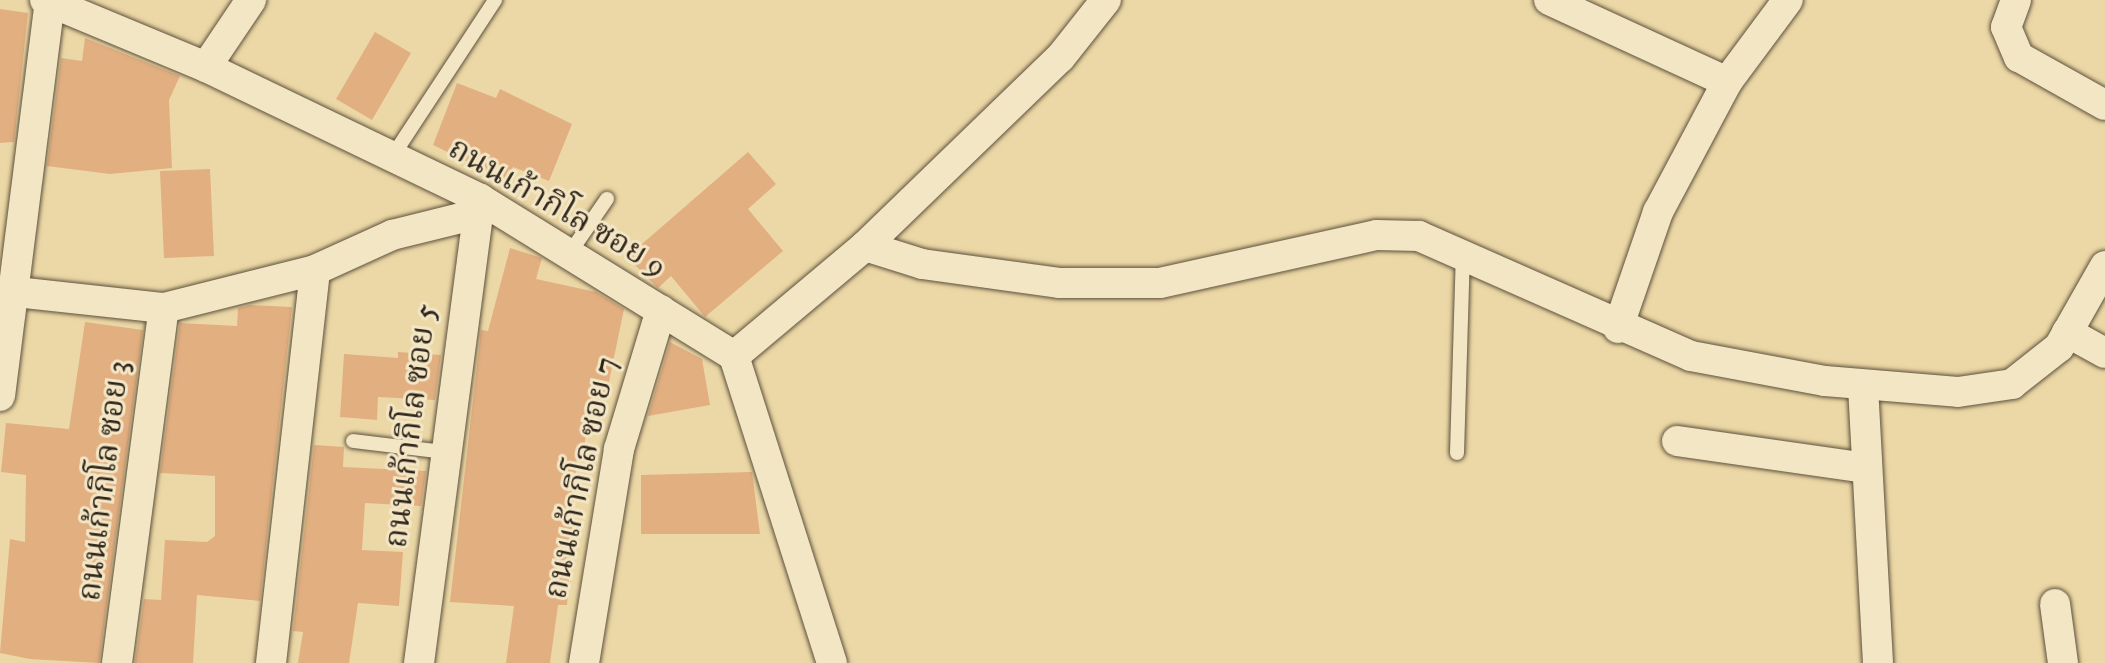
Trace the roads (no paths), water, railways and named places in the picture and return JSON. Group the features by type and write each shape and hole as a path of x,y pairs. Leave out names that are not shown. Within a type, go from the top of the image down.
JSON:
{"street":[{"path":"206,67 251,0"},
{"path":"832,663 734,356 865,246 1060,58 1106,0"},
{"path":"1549,0 1727,82"},
{"path":"1618,328 1658,212 1727,82 1788,0"},
{"path":"2016,0 2006,27 2019,57 2105,105"},
{"path":"0,396 16,292 49,1"},
{"name":"ถนนเก้ากิโล ซอย 9","path":"49,1 206,67 392,158 569,254 734,356"},
{"path":"16,292 164,308 315,270 392,235 479,207"},
{"name":"ถนนเก้ากิโล ซอย 5","path":"419,663 444,452 479,207"},
{"path":"865,246 922,264 1059,283 1160,283 1377,235 1419,236 1618,328 1691,356 1863,386 1958,392 2012,384 2067,332 2105,266"},
{"path":"271,663 315,270"},
{"name":"ถนนเก้ากิโล ซอย 3","path":"117,663 164,308"},
{"name":"ถนนเก้ากิโล ซอย 7","path":"584,663 619,449 661,310"},
{"path":"2067,332 2105,353"},
{"path":"1863,386 1878,663"},
{"path":"1677,441 1866,468"},
{"path":"2055,604 2063,663"}],"lane":[{"path":"392,158 495,0"},
{"path":"569,254 607,199"},
{"path":"1457,453 1463,255"},
{"path":"353,441 444,452"}]}
